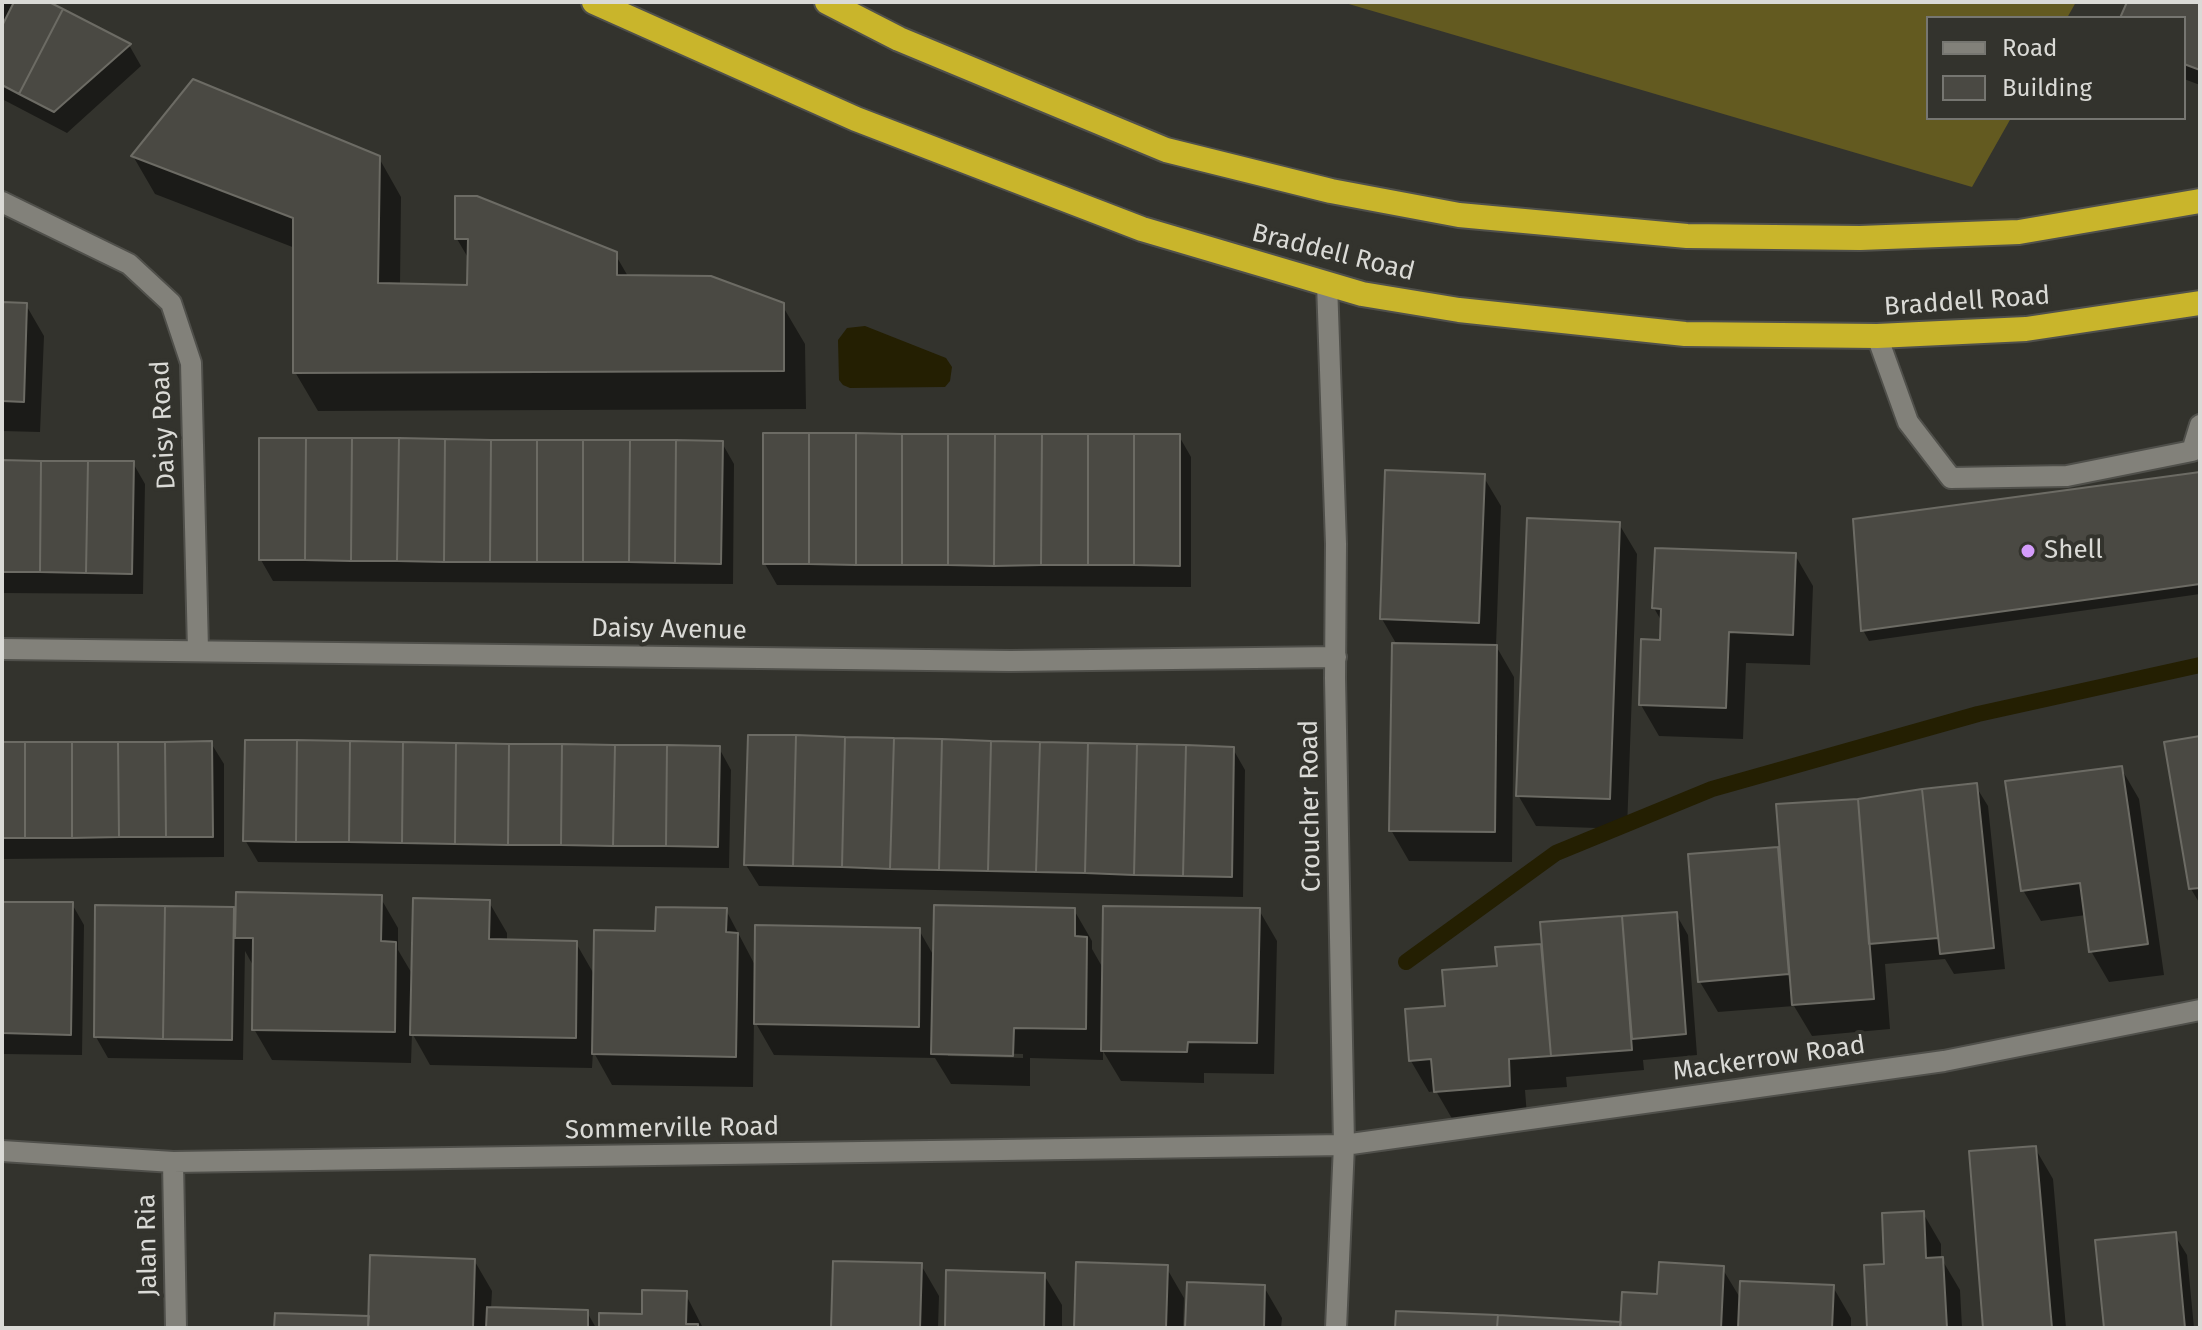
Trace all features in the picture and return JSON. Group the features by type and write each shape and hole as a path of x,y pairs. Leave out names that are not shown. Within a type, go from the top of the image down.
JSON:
{"highway":[{"name":"Braddell Road","path":"594,2 856,119 1128,223 1362,294 1459,310 1685,334 1877,336 2026,329 2200,303"},
{"path":"827,2 899,39 1166,150 1331,191 1459,215 1687,236 1860,238 2019,232 2200,201"}],"street":[{"name":"Daisy Road","path":"2,202 129,264 171,303 191,363 198,650"},
{"name":"Croucher Road","path":"1327,283 1336,544 1344,1145 1336,1328"},
{"path":"1877,336 1908,422 1951,478 2067,476 2192,451 2200,425"},
{"name":"Daisy Avenue","path":"2,649 1011,661 1336,657"},
{"name":"Mackerrow Road","path":"1344,1145 1944,1061 2200,1010"},
{"name":"Sommerville Road","path":"2,1151 173,1162 1344,1145"},
{"name":"Jalan Ria","path":"173,1162 176,1328"}],"shaded area":[{"path":"1342,2 2076,2 2068,16 1926,16 1926,120 2010,120 1972,187"},
{"path":"865,326 946,358 952,367 950,381 945,387 850,388 843,385 839,380 838,340 847,328"}],"building":[{"path":"14,2 49,2 63,9 19,94 2,85 2,26"},
{"path":"2127,2 2200,2 2200,70 2186,65 2186,16 2121,16"},
{"path":"63,9 131,44 54,112 19,94"},
{"path":"193,79 380,156 378,283 467,285 468,239 455,239 455,196 477,196 617,252 617,275 711,276 784,303 784,371 293,373 293,218 131,156"},
{"path":"2,302 27,303 24,402 2,401"},
{"path":"763,433 809,433 809,564 763,564"},
{"path":"809,433 856,433 856,565 809,564"},
{"path":"856,433 902,434 902,565 856,565"},
{"path":"902,434 948,434 948,565 902,565"},
{"path":"948,434 995,434 994,566 948,565"},
{"path":"995,434 1042,434 1041,565 994,566"},
{"path":"1042,434 1088,434 1088,565 1041,565"},
{"path":"1088,434 1134,434 1134,565 1088,565"},
{"path":"1134,434 1180,434 1180,566 1134,565"},
{"path":"259,438 306,438 305,560 259,560"},
{"path":"306,438 352,438 351,561 305,560"},
{"path":"352,438 399,438 397,561 351,561"},
{"path":"399,438 445,439 444,562 397,561"},
{"path":"445,439 491,440 490,562 444,562"},
{"path":"491,440 537,440 537,562 490,562"},
{"path":"537,440 583,440 583,562 537,562"},
{"path":"583,440 630,440 629,562 583,562"},
{"path":"630,440 676,440 675,563 629,562"},
{"path":"676,440 723,441 721,564 675,563"},
{"path":"2,460 41,461 40,572 2,572"},
{"path":"41,461 88,461 86,573 40,572"},
{"path":"88,461 134,461 132,574 86,573"},
{"path":"1385,470 1485,474 1479,623 1380,619"},
{"name":"Shell","path":"2200,472 2200,584 1861,631 1853,519"},
{"path":"1527,518 1620,522 1610,799 1516,796"},
{"path":"1655,548 1796,553 1793,635 1729,632 1726,708 1639,705 1641,639 1660,640 1661,609 1652,608"},
{"path":"1392,643 1497,645 1495,832 1389,831"},
{"path":"748,735 796,735 793,866 744,865"},
{"path":"796,735 845,737 842,867 793,866"},
{"path":"2200,736 2200,888 2189,889 2164,742"},
{"path":"845,737 894,738 890,869 842,867"},
{"path":"894,738 942,739 939,870 890,869"},
{"path":"942,739 991,741 988,871 939,870"},
{"path":"245,740 297,740 296,842 243,841"},
{"path":"297,740 350,741 349,842 296,842"},
{"path":"212,741 213,837 166,837 165,742"},
{"path":"350,741 403,742 402,843 349,842"},
{"path":"991,741 1040,742 1036,872 988,871"},
{"path":"2,742 25,742 25,838 2,838"},
{"path":"25,742 72,742 72,838 25,838"},
{"path":"72,742 118,742 119,837 72,838"},
{"path":"118,742 165,742 166,837 119,837"},
{"path":"403,742 456,743 455,844 402,843"},
{"path":"1040,742 1088,743 1085,873 1036,872"},
{"path":"456,743 509,744 508,845 455,844"},
{"path":"1088,743 1137,744 1134,875 1085,873"},
{"path":"509,744 562,744 561,845 508,845"},
{"path":"562,744 615,745 613,846 561,845"},
{"path":"1137,744 1186,745 1183,876 1134,875"},
{"path":"615,745 667,745 666,846 613,846"},
{"path":"667,745 720,746 718,847 666,846"},
{"path":"1186,745 1234,747 1232,877 1183,876"},
{"path":"2122,766 2148,944 2089,952 2080,883 2021,891 2005,781"},
{"path":"1977,783 1994,948 1940,954 1922,789"},
{"path":"1922,789 1938,938 1869,944 1858,799"},
{"path":"1858,799 1874,999 1792,1005 1776,804"},
{"path":"1778,847 1789,974 1698,982 1688,854"},
{"path":"236,892 382,895 381,941 396,942 395,1032 252,1030 253,938 235,938"},
{"path":"413,898 490,900 489,939 577,941 576,1038 410,1035"},
{"path":"3,902 73,902 71,1035 2,1033"},
{"path":"95,905 165,906 163,1039 94,1037"},
{"path":"934,905 1075,908 1075,936 1087,937 1086,1029 1014,1028 1013,1056 931,1054"},
{"path":"165,906 234,907 232,1040 163,1039"},
{"path":"1103,906 1260,908 1257,1043 1188,1042 1187,1052 1101,1051"},
{"path":"656,907 727,908 726,932 738,933 736,1057 592,1054 594,930 655,931"},
{"path":"1677,912 1686,1034 1632,1039 1622,916"},
{"path":"1622,916 1632,1050 1551,1056 1540,922"},
{"path":"755,925 920,928 919,1027 754,1024"},
{"path":"1541,944 1551,1056 1509,1059 1510,1086 1434,1092 1431,1059 1409,1061 1405,1009 1445,1006 1442,970 1497,966 1495,947"},
{"path":"2036,1146 2052,1328 1983,1328 1969,1151"},
{"path":"1924,1211 1926,1258 1943,1257 1947,1328 1867,1328 1864,1265 1884,1264 1882,1213"},
{"path":"2176,1232 2185,1328 2104,1328 2095,1240"},
{"path":"370,1255 475,1259 473,1328 368,1328"},
{"path":"833,1261 922,1263 920,1328 831,1328"},
{"path":"1076,1262 1168,1265 1166,1328 1074,1328"},
{"path":"1659,1262 1724,1266 1721,1328 1620,1328 1622,1292 1657,1294"},
{"path":"946,1270 1045,1273 1044,1328 945,1328"},
{"path":"1740,1281 1834,1285 1832,1328 1738,1328"},
{"path":"1187,1282 1265,1285 1264,1328 1185,1328"},
{"path":"642,1290 687,1291 686,1324 698,1324 698,1328 599,1328 599,1313 642,1314"},
{"path":"487,1307 588,1310 588,1328 486,1328"},
{"path":"1396,1311 1498,1315 1497,1328 1395,1328"},
{"path":"275,1313 369,1316 368,1328 274,1328"},
{"path":"1498,1315 1621,1322 1620,1328 1497,1328"}],"waterway":[{"path":"1406,962 1556,853 1712,789 1978,714 2200,665"}],"place":[{"name":"Shell","path":"2028,551"}]}
